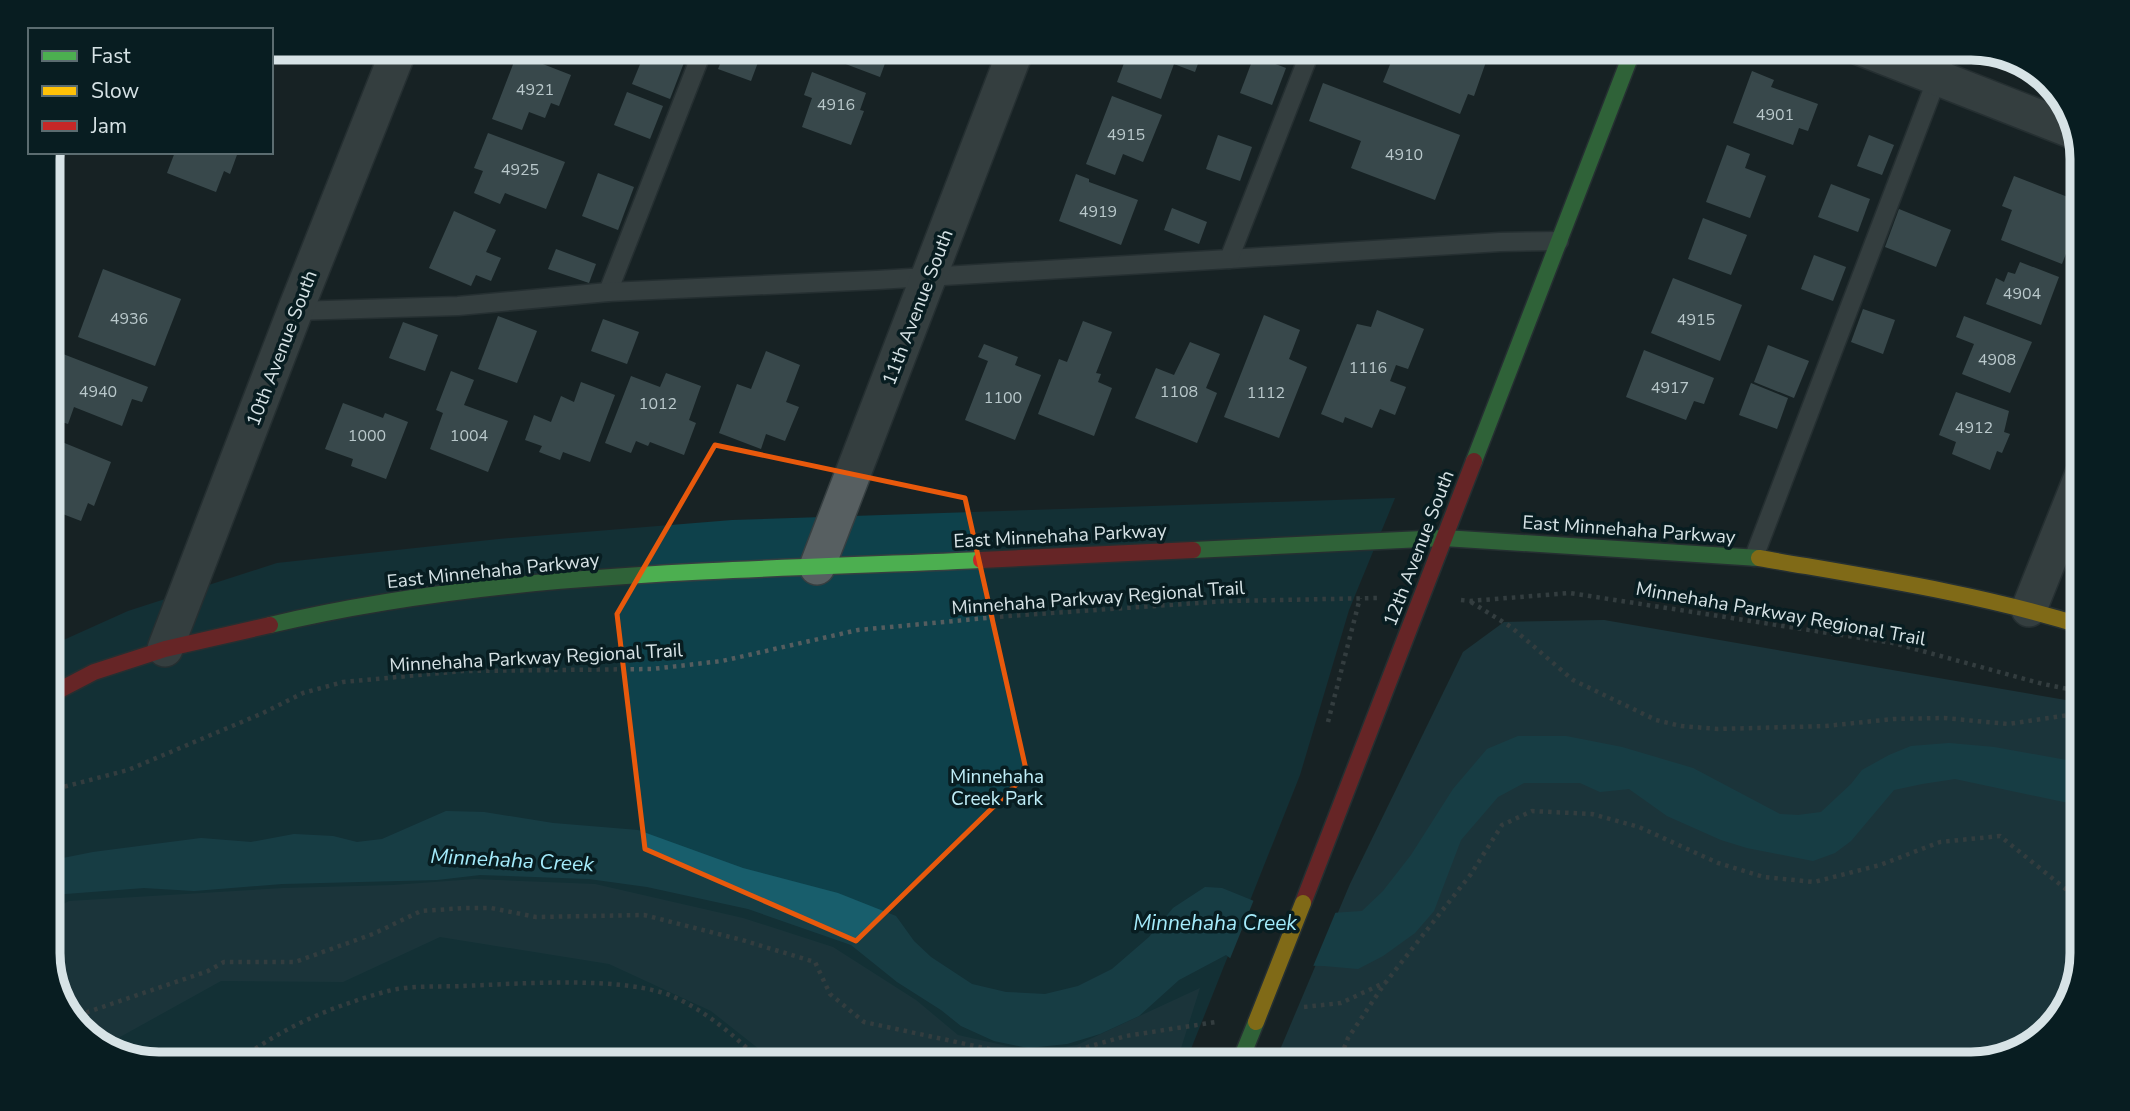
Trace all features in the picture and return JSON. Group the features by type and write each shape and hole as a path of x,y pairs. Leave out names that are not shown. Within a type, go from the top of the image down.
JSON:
{"street":[{"name":"10th Avenue South","path":"165,649 395,59"},
{"name":"11th Avenue South","path":"817,567 1012,59"},
{"name":"12th Avenue South","path":"1245,1052 1629,59"},
{"path":"1922,59 1943,63 2065,126"},
{"path":"2029,609 2070,506"},
{"name":"East Minnehaha Parkway","path":"60,689 94,672 165,649 328,611 487,587 650,575 1444,538 1754,558 1936,589 2029,609 2070,621"}],"lane":[{"path":"608,292 699,59"},
{"path":"1229,260 1307,59"},
{"path":"1754,558 1943,63"},
{"path":"295,311 458,306 608,292 1229,260 1500,242 1559,241"}],"path":[{"name":"Minnehaha Parkway Regional Trail","path":"2070,689 1893,643 1584,594 1470,601 1511,627 1573,680 1656,720 1681,726 1718,729 1826,726 1893,719 1944,718 2008,723 2070,715"},
{"path":"1326,730 1360,598"},
{"name":"Minnehaha Parkway Regional Trail","path":"60,788 128,770 263,713 303,692 343,682 463,671 652,669 722,661 858,630 1008,616 1228,601 1377,598"},
{"path":"1343,1052 1348,1038 1386,982 1471,874 1502,825 1532,811 1592,814 1639,827 1718,863 1764,877 1814,882 1880,865 1940,842 2000,836 2070,893"},
{"path":"81,1014 208,971 224,962 295,962 373,934 421,911 491,908 536,917 644,915 742,940 815,962 830,994 864,1022 1003,1052"},
{"path":"1293,1009 1341,1003 1386,982"},
{"path":"249,1052 324,1012 391,990 509,984 580,984 632,987 673,996 722,1027 750,1052"},
{"path":"1070,1052 1126,1036 1217,1021"}],"highlighted area":[{"path":"715,445 965,498 1027,774 856,941 645,849 617,614"}],"green space":[{"name":"Minnehaha Creek Park","path":"1395,498 1349,610 1300,775 1190,1052 159,1052 139,1050 115,1041 84,1018 65,984 60,959 60,642 128,611 277,563 499,539 732,520"}],"shaded area":[{"path":"1604,620 2070,701 2070,965 2054,1007 2037,1027 2015,1041 1991,1050 1971,1052 1279,1052 1350,884 1463,652 1504,622"},
{"path":"475,879 595,884 743,918 833,947 916,1000 958,1035 1034,1052 763,1052 711,1011 609,964 440,937 343,982 221,981 120,1037 117,1042 104,1035 84,1018 70,996 61,972 60,906 69,901 284,888 393,885"},
{"path":"1200,988 1180,1052 1034,1052 1077,1045"}],"water":[{"name":"Minnehaha Creek","path":"1518,736 1566,736 1622,747 1693,768 1780,814 1798,815 1821,812 1862,770 1911,746 1949,743 1994,747 2070,761 2070,803 1955,779 1894,790 1851,841 1835,853 1813,861 1721,840 1667,816 1629,789 1600,792 1580,783 1524,783 1498,797 1461,840 1434,911 1415,933 1383,956 1358,969 1238,964 1226,955 1179,980 1139,1016 1100,1034 1067,1044 1028,1048 994,1041 961,1026 897,982 851,945 748,909 647,887 589,879 480,875 437,880 282,884 194,891 144,888 60,895 60,859 93,852 201,838 251,842 294,834 333,836 357,842 382,839 446,811 484,812 553,823 638,830 743,868 838,893 896,916 914,941 931,957 972,984 1006,992 1045,994 1078,986 1112,969 1149,937 1173,908 1205,887 1222,888 1254,901 1332,913 1362,911 1383,891 1411,855 1453,789 1487,749"}],"pier":[{"path":"1255,897 1337,909 1312,969 1238,967 1229,961"}],"building":[{"path":"515,59 530,59 571,75 559,106 551,103 545,118 529,112 522,130 492,119"},
{"path":"642,59 685,60 670,99 632,84"},
{"path":"722,59 759,59 751,81 718,69"},
{"path":"835,59 887,59 880,77"},
{"path":"1126,59 1200,59 1195,72 1174,64 1161,99 1117,82"},
{"path":"1253,59 1262,59 1286,68 1272,105 1240,93"},
{"path":"1392,59 1407,63 1408,59 1487,59 1474,96 1468,94 1460,114 1383,82"},
{"path":"1752,71 1774,80 1771,87 1818,104 1808,131 1799,128 1793,145 1733,123"},
{"path":"812,72 866,93 860,110 864,111 851,145 802,127 812,98 804,95"},
{"path":"1323,83 1460,135 1435,200 1351,168 1361,141 1309,121"},
{"path":"627,92 663,106 650,139 614,125"},
{"path":"1112,96 1162,115 1143,162 1123,154 1115,175 1086,164"},
{"path":"488,133 565,162 546,209 505,193 500,204 474,193 483,171 474,168"},
{"path":"1218,135 1252,147 1240,181 1206,169"},
{"path":"1869,135 1894,145 1882,175 1857,166"},
{"path":"1727,145 1750,154 1745,168 1766,176 1750,218 1706,202"},
{"path":"174,154 237,154 230,174 224,171 216,192 167,173"},
{"path":"598,173 634,187 618,230 582,216"},
{"path":"1076,174 1089,179 1089,182 1138,200 1121,245 1059,221"},
{"path":"2014,176 2070,198 2070,243 2062,264 2001,240 2012,210 2002,206"},
{"path":"1831,184 1870,199 1858,232 1818,217"},
{"path":"1172,208 1207,222 1199,244 1164,230"},
{"path":"1899,209 1951,230 1936,267 1885,247"},
{"path":"454,211 496,230 486,252 501,258 491,281 476,275 471,286 429,268"},
{"path":"1703,218 1747,235 1731,275 1688,259"},
{"path":"556,249 596,264 589,283 548,269"},
{"path":"1814,255 1846,267 1833,301 1801,289"},
{"path":"2020,262 2059,277 2041,325 1986,304 1996,278 2004,282 2008,272 2015,274"},
{"path":"103,269 181,299 155,366 78,337"},
{"path":"1673,278 1742,305 1720,361 1651,333"},
{"path":"1863,309 1895,320 1883,354 1851,342"},
{"path":"1377,310 1424,329 1408,369 1396,365 1390,381 1406,387 1395,415 1380,409 1372,428 1345,417 1343,423 1321,414 1357,324 1371,327"},
{"path":"1264,315 1300,330 1289,359 1307,367 1279,438 1224,417"},
{"path":"498,316 537,331 517,383 478,369"},
{"path":"1964,316 2032,342 2010,393 1962,374 1974,344 1956,337"},
{"path":"603,319 639,332 627,364 591,351"},
{"path":"1083,321 1112,332 1096,373 1101,374 1098,382 1112,388 1094,436 1038,414 1059,359 1067,362"},
{"path":"403,322 438,335 425,371 389,358"},
{"path":"1190,342 1220,354 1206,388 1217,393 1197,443 1135,418 1156,368 1174,375"},
{"path":"984,344 1018,357 1015,365 1041,375 1015,440 965,420 988,361 978,357"},
{"path":"1768,345 1809,361 1794,398 1754,382"},
{"path":"1644,350 1714,378 1704,404 1694,401 1686,420 1626,397"},
{"path":"766,351 800,365 786,402 799,407 785,441 766,434 761,449 719,433 737,384 751,389"},
{"path":"63,354 148,387 142,402 132,399 122,426 74,407 68,424 60,421 60,362"},
{"path":"451,371 474,380 464,405 508,421 488,472 430,449 443,413 436,410"},
{"path":"666,373 701,386 689,420 696,423 684,455 650,442 648,446 636,441 631,453 605,443 631,376 660,387"},
{"path":"581,382 615,395 590,462 563,452 560,460 539,452 542,446 525,440 534,415 551,422 561,396 574,402"},
{"path":"1751,383 1788,398 1777,429 1739,415"},
{"path":"1956,392 2009,411 2004,432 2010,434 2002,453 1997,451 1990,470 1952,454 1956,442 1939,435"},
{"path":"343,403 383,418 385,413 408,422 386,479 351,466 353,459 325,449"},
{"path":"62,442 111,462 94,506 88,503 81,521 60,513"}],"traffic: fast":[{"path":"1474,461 1629,59"},
{"path":"1193,550 1444,538 1759,558"},
{"path":"270,625 357,607 534,583 713,571 981,560"},
{"path":"1244,1052 1256,1022"}],"traffic: slow":[{"path":"1759,558 1963,595 2070,622"},
{"path":"1256,1022 1303,903"}],"traffic: jam":[{"path":"1303,903 1474,461"},
{"path":"981,560 1193,550"},
{"path":"60,690 94,672 165,649 270,625"}]}
